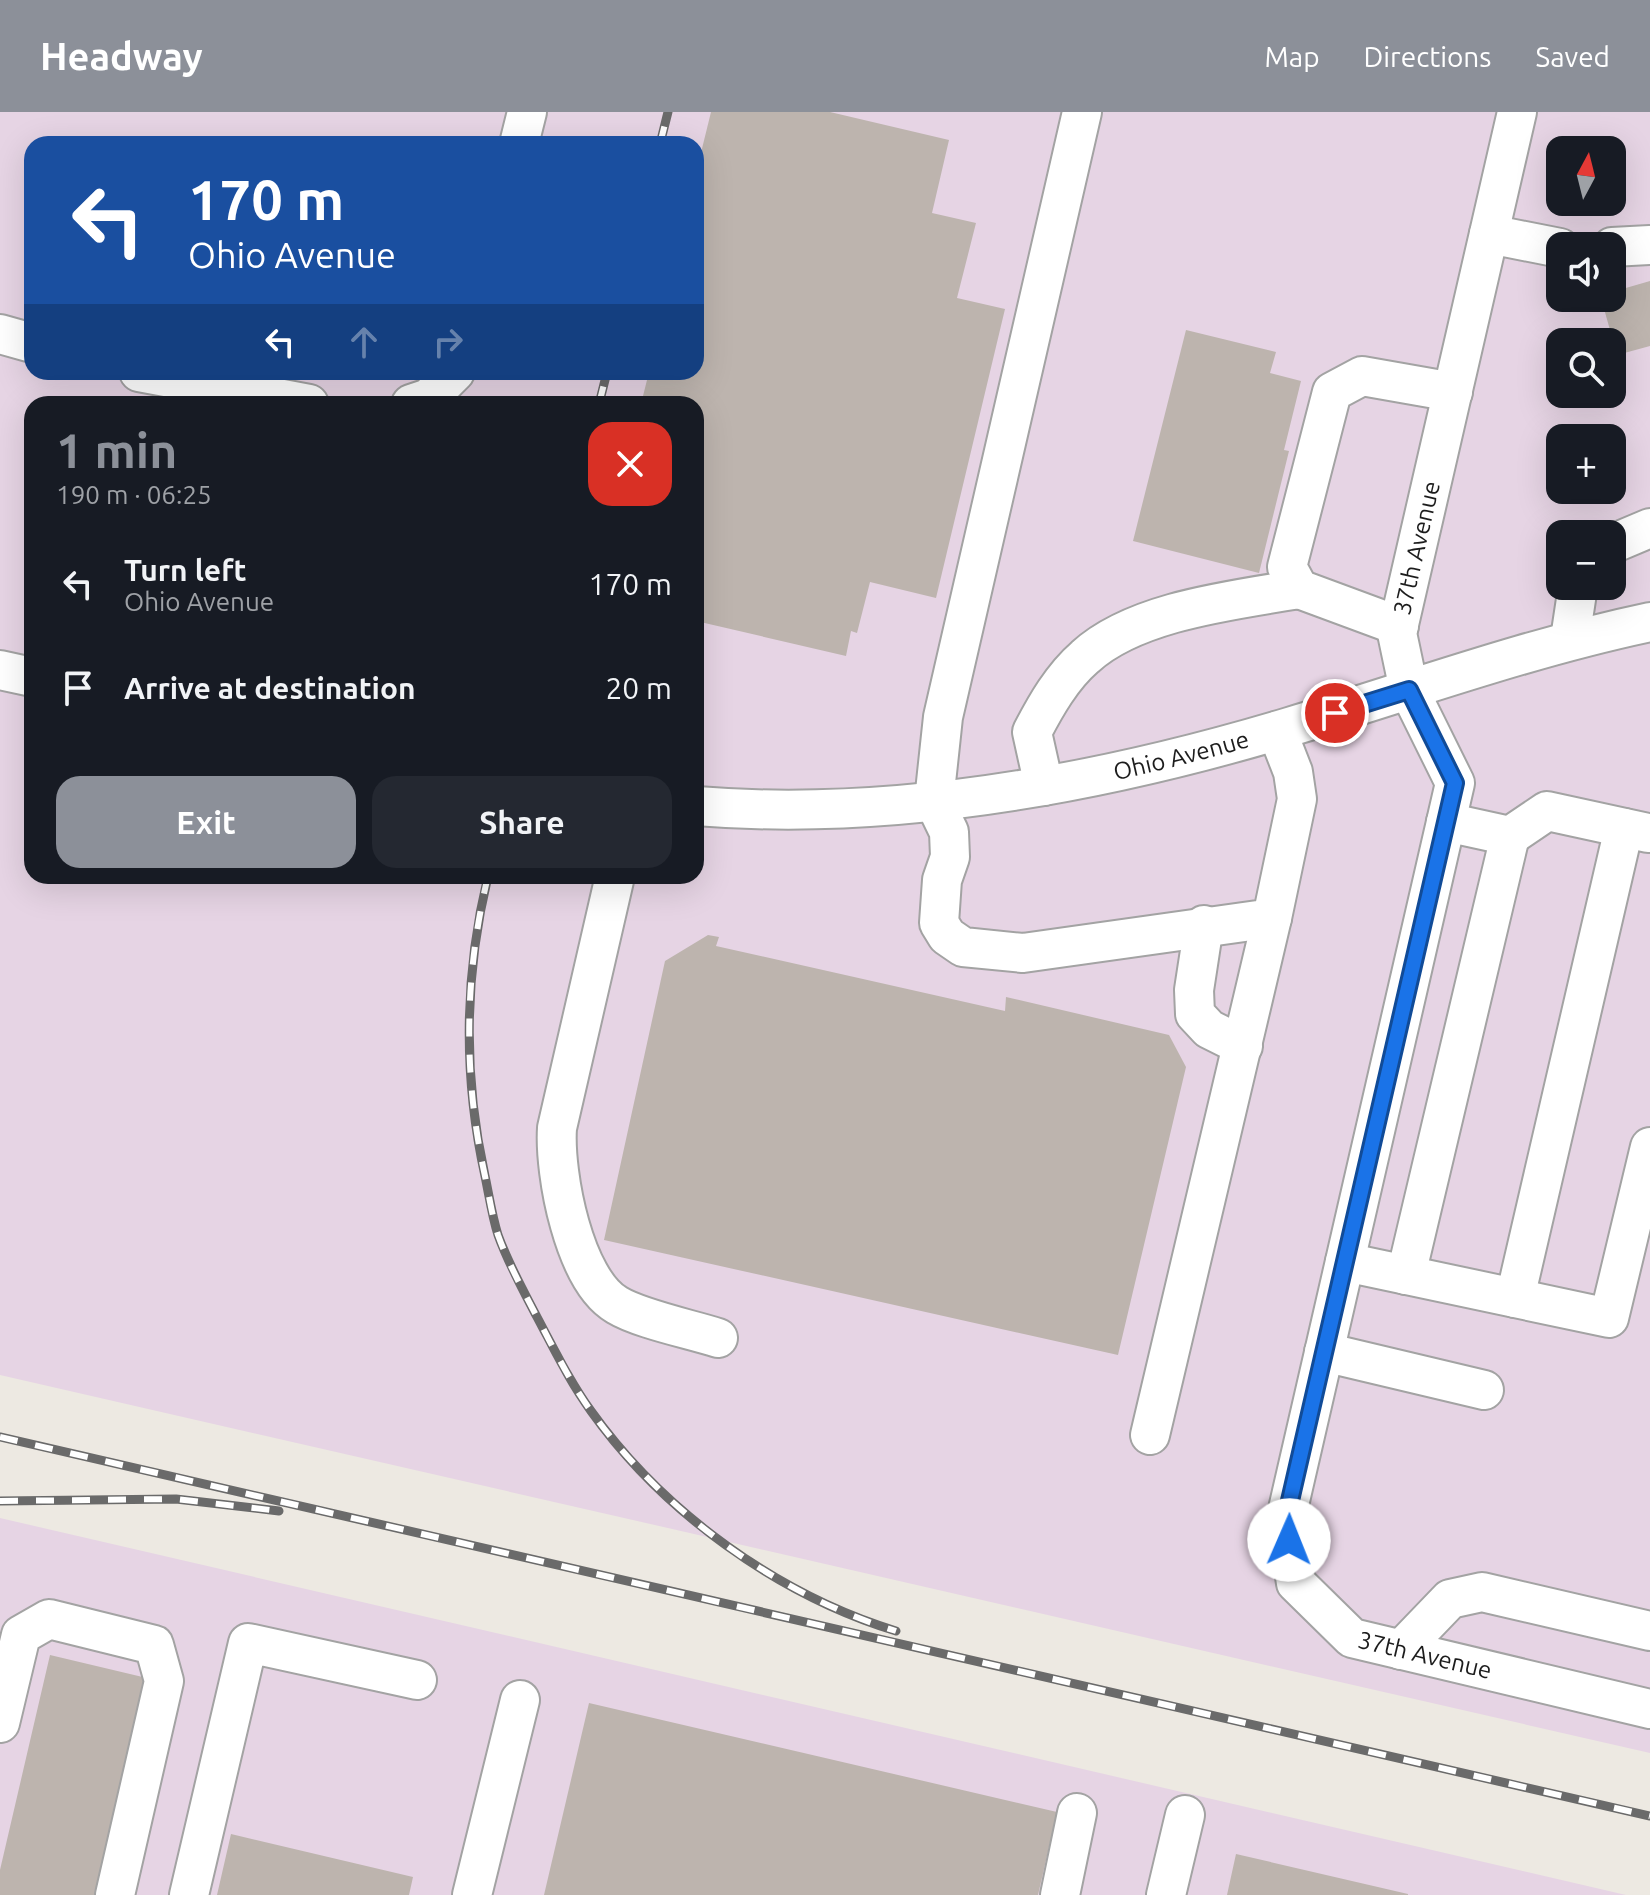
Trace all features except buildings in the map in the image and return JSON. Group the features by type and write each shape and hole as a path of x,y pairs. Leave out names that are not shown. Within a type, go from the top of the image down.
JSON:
{"street":[{"path":"521,136 527,112"},
{"path":"1082,112 943,717 934,801 949,832 950,857 942,880 939,923 947,936 963,947 1023,953 1204,925 1272,918"},
{"name":"37th Avenue","path":"1517,112 1399,626 1409,690 1455,783 1286,1518 1296,1583 1352,1638 1650,1709"},
{"path":"1489,234 1546,245"},
{"path":"1626,246 1650,245"},
{"path":"0,334 24,341"},
{"path":"1299,589 1287,567 1332,392 1362,376 1453,392"},
{"path":"431,396 447,380"},
{"path":"141,383 245,396"},
{"path":"1626,538 1650,528"},
{"path":"1044,786 1032,732 1050,699 1085,656 1126,630 1218,602 1299,589 1399,626"},
{"path":"1570,639 1576,600"},
{"name":"Ohio Avenue","path":"704,806 825,808 934,801 1044,786 1130,769 1277,731 1570,639 1650,622"},
{"path":"0,670 24,675"},
{"path":"1150,1435 1243,1046 1297,799 1293,772 1277,731"},
{"path":"1406,1275 1510,836 1547,811 1637,831 1515,1298"},
{"path":"1446,822 1510,836"},
{"path":"613,884 557,1128 555,1159 566,1215 593,1280 616,1305 718,1338"},
{"path":"1204,925 1194,990 1195,1014 1209,1029 1243,1046"},
{"path":"1345,1262 1609,1318 1650,1147"},
{"path":"1324,1352 1484,1390"},
{"path":"1401,1650 1450,1599 1482,1592 1650,1631"},
{"path":"0,1723 21,1635 49,1619 154,1645 164,1681 115,1895"},
{"path":"189,1895 248,1643 417,1680"},
{"path":"472,1895 520,1700"},
{"path":"1060,1895 1077,1813"},
{"path":"1166,1895 1185,1815"}],"shaded area":[{"path":"0,112 1650,112 1650,1753 0,1375"},
{"path":"0,1518 1626,1895 0,1895"}],"railway":[{"path":"662,136 668,112"},
{"path":"601,396 605,380"},
{"path":"486,884 474,951 469,1026 478,1138 498,1235 569,1377 620,1448 688,1516 726,1545 809,1596 896,1631"},
{"path":"0,1437 1650,1816"},
{"path":"0,1501 176,1499 279,1511"}],"route":[{"path":"1289,1540 1286,1518 1455,783 1409,690 1335,713"}]}
